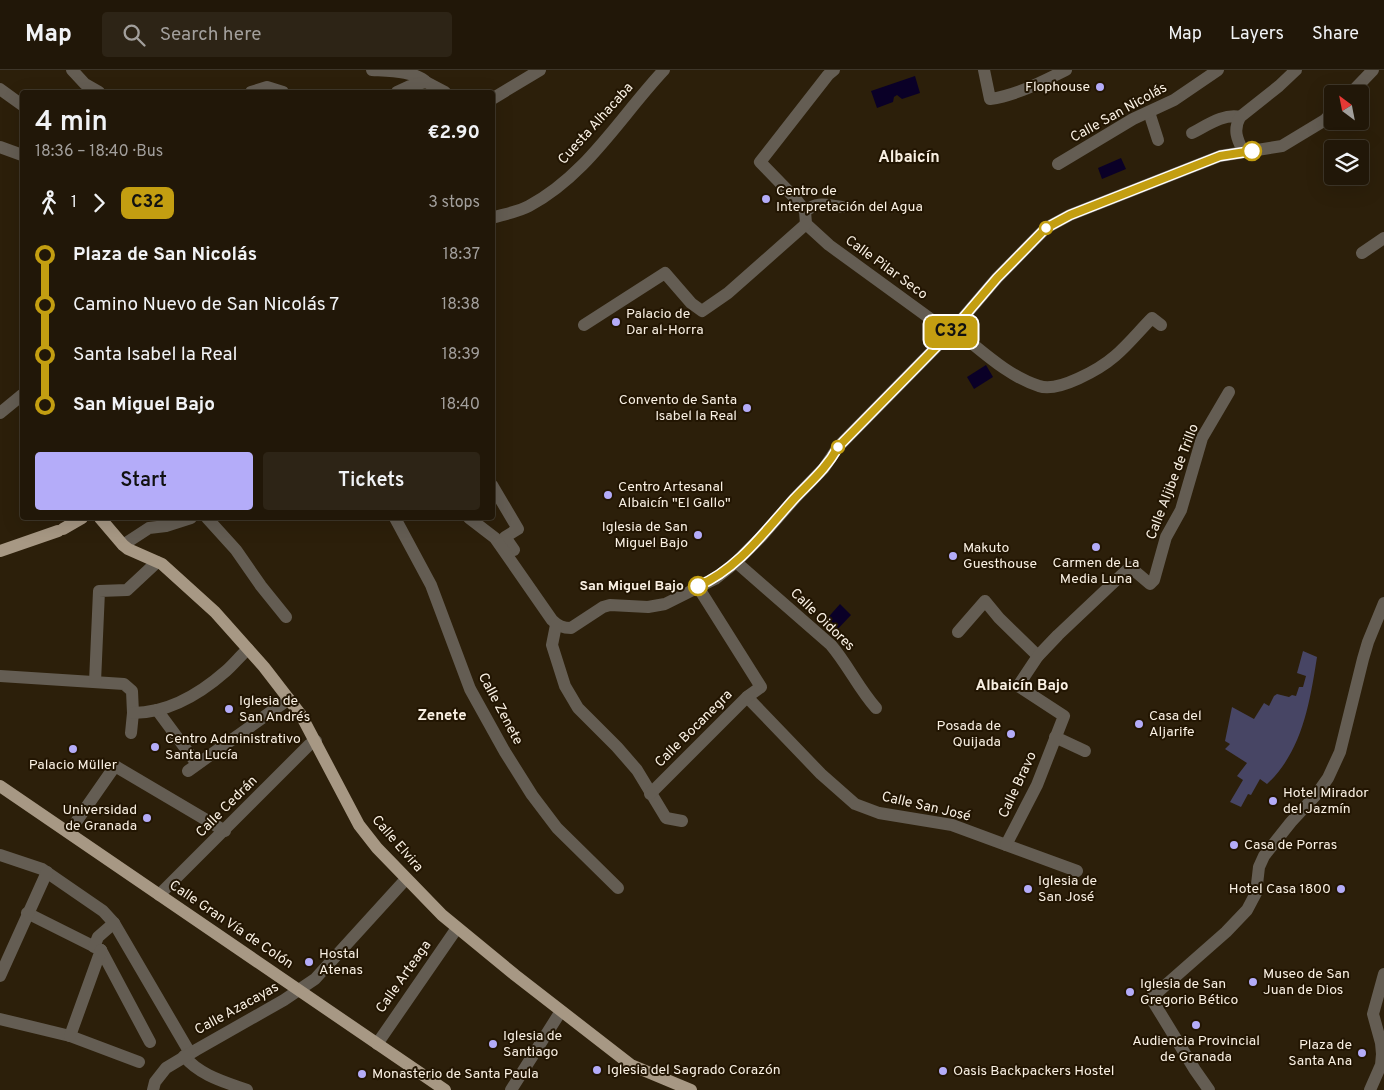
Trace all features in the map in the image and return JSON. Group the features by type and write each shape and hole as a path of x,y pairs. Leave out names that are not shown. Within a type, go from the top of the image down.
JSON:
{"main road":[{"path":"0,550 60,530 78,520"},
{"name":"Calle Elvira","path":"102,520 123,545 157,562 215,612 248,649 301,715 359,825 377,848 406,879 457,928 631,1065 691,1090"},
{"name":"Calle Gran Vía de Colón","path":"0,786 445,1090"}],"street":[{"path":"72,70 85,84 96,90"},
{"path":"372,70 402,73 422,78 441,90"},
{"path":"495,97 540,70"},
{"name":"Cuesta Alhacaba","path":"495,217 527,207 554,191 567,180 591,157 664,70"},
{"name":"Calle Pilar Seco","path":"834,70 828,75 760,162 786,188 805,218 829,245 1008,371 1040,387 1054,387 1080,378 1114,357 1152,318 1161,325"},
{"path":"984,70 990,99 1002,97 1039,84 1066,70"},
{"name":"Calle San Nicolás","path":"1058,164 1133,119 1174,100 1218,70"},
{"path":"1243,151 1235,132 1236,124 1240,117 1296,70"},
{"path":"1359,85 1374,70"},
{"path":"401,90 426,82"},
{"path":"257,90 267,87 276,90"},
{"path":"0,89 20,104"},
{"path":"1149,112 1158,140"},
{"path":"1192,133 1222,119 1234,116 1240,117"},
{"path":"472,520 495,538 556,624 571,628 603,607 610,605 648,607 665,604 700,589 736,562 824,468 838,447 952,331 997,278 1046,228 1070,215 1220,156 1282,146 1324,121"},
{"path":"0,147 20,154"},
{"path":"584,325 665,273 691,303 702,311 728,293 805,218 814,205 842,207"},
{"path":"1362,253 1384,238"},
{"name":"Calle Aljibe de Trillo","path":"1038,656 1130,567 1150,584 1154,580 1166,536 1181,510 1202,438 1229,392"},
{"path":"0,414 20,397"},
{"path":"495,490 518,529 505,537 544,596 538,600"},
{"path":"123,545 149,528 166,526 185,520"},
{"path":"209,520 236,550 286,617"},
{"name":"Calle Zenete","path":"396,520 431,585 470,689 505,752 532,795 557,828 618,888"},
{"path":"95,682 99,591 127,590 157,562"},
{"name":"Calle Oidores","path":"736,562 831,645 844,659 870,702 876,708"},
{"name":"Calle Bocanegra","path":"650,794 747,697 761,687 700,589"},
{"path":"958,632 985,601 1038,656"},
{"path":"1209,1090 1151,998 1226,932 1247,910 1256,893 1260,867 1264,856 1326,782 1340,752 1366,650 1384,603"},
{"path":"556,624 552,645 565,686 578,708 637,770 666,818 682,821"},
{"path":"133,713 148,713 178,703 204,689 228,670 248,649"},
{"name":"Calle Bravo","path":"1006,845 1036,785 1064,716 1018,686 1038,656"},
{"path":"0,676 124,684 132,691 133,713 131,733"},
{"name":"Calle San José","path":"747,697 821,774 856,804 879,813 952,825 1077,871"},
{"path":"157,710 192,767 289,699"},
{"path":"1055,736 1085,751"},
{"name":"Calle Cedrán","path":"159,895 309,745 316,741"},
{"path":"69,832 115,766 224,831"},
{"path":"0,855 36,866 103,911 114,923 187,1055 190,1064 212,1077 247,1090"},
{"path":"0,976 47,872"},
{"name":"Calle Azacayas","path":"153,1090 160,1074 187,1055 300,991 315,979 406,879"},
{"path":"27,913 97,949 150,1042"},
{"path":"70,1036 97,949 98,937 114,923"},
{"name":"Calle Arteaga","path":"377,1044 457,928"},
{"path":"1370,1090 1381,1065 1381,1043 1372,1014 1384,974"},
{"path":"511,1090 561,1011"},
{"path":"0,1019 70,1036 139,1062"}],"shaded area":[{"path":"915,76 920,93 902,99 897,95 894,97 893,102 877,108 871,91"},
{"path":"1121,158 1126,169 1102,179 1098,168"},
{"path":"986,365 993,377 974,389 967,377"},
{"path":"840,604 851,615 835,632 824,622"},
{"path":"1303,651 1317,657 1307,709 1296,742 1289,757 1279,771 1267,784 1260,779 1251,795 1248,794 1241,807 1230,802 1243,780 1237,776 1247,763 1225,749 1230,744 1225,741 1232,707 1254,719 1264,703 1269,706 1277,694 1289,697 1292,695 1296,696 1299,687 1303,687 1306,676 1297,673"}],"bus line":[{"name":"C32","path":"698,586 714,579 736,562 824,468 838,447 950,333 997,278 1046,228 1070,215 1220,156 1252,151"}],"place":[{"name":"Flophouse","path":"1100,87"},
{"name":"Centro de Interpretación del Agua","path":"766,199"},
{"name":"Palacio de Dar al-Horra","path":"616,322"},
{"name":"Convento de Santa Isabel la Real","path":"747,408"},
{"name":"Centro Artesanal Albaicín \"El Gallo\"","path":"608,495"},
{"name":"Iglesia de San Miguel Bajo","path":"698,535"},
{"name":"Carmen de La Media Luna","path":"1096,547"},
{"name":"Makuto Guesthouse","path":"953,556"},
{"name":"San Miguel Bajo","path":"698,586"},
{"name":"Iglesia de San Andrés","path":"229,709"},
{"name":"Casa del Aljarife","path":"1139,724"},
{"name":"Posada de Quijada","path":"1011,734"},
{"name":"Centro Administrativo Santa Lucía","path":"155,747"},
{"name":"Palacio Müller","path":"73,749"},
{"name":"Hotel Mirador del Jazmín","path":"1273,801"},
{"name":"Universidad de Granada","path":"147,818"},
{"name":"Casa de Porras","path":"1234,845"},
{"name":"Iglesia de San José","path":"1028,889"},
{"name":"Hotel Casa 1800","path":"1341,889"},
{"name":"Hostal Atenas","path":"309,962"},
{"name":"Museo de San Juan de Dios","path":"1253,982"},
{"name":"Iglesia de San Gregorio Bético","path":"1130,992"},
{"name":"Audiencia Provincial de Granada","path":"1196,1025"},
{"name":"Iglesia de Santiago","path":"493,1044"},
{"name":"Plaza de Santa Ana","path":"1362,1053"},
{"name":"Iglesia del Sagrado Corazón","path":"597,1070"},
{"name":"Oasis Backpackers Hostel","path":"943,1071"},
{"name":"Monasterio de Santa Paula","path":"362,1074"}],"district":[{"name":"Albaicín","path":"909,158"},
{"name":"Albaicín Bajo","path":"1022,686"},
{"name":"Zenete","path":"442,716"}]}
